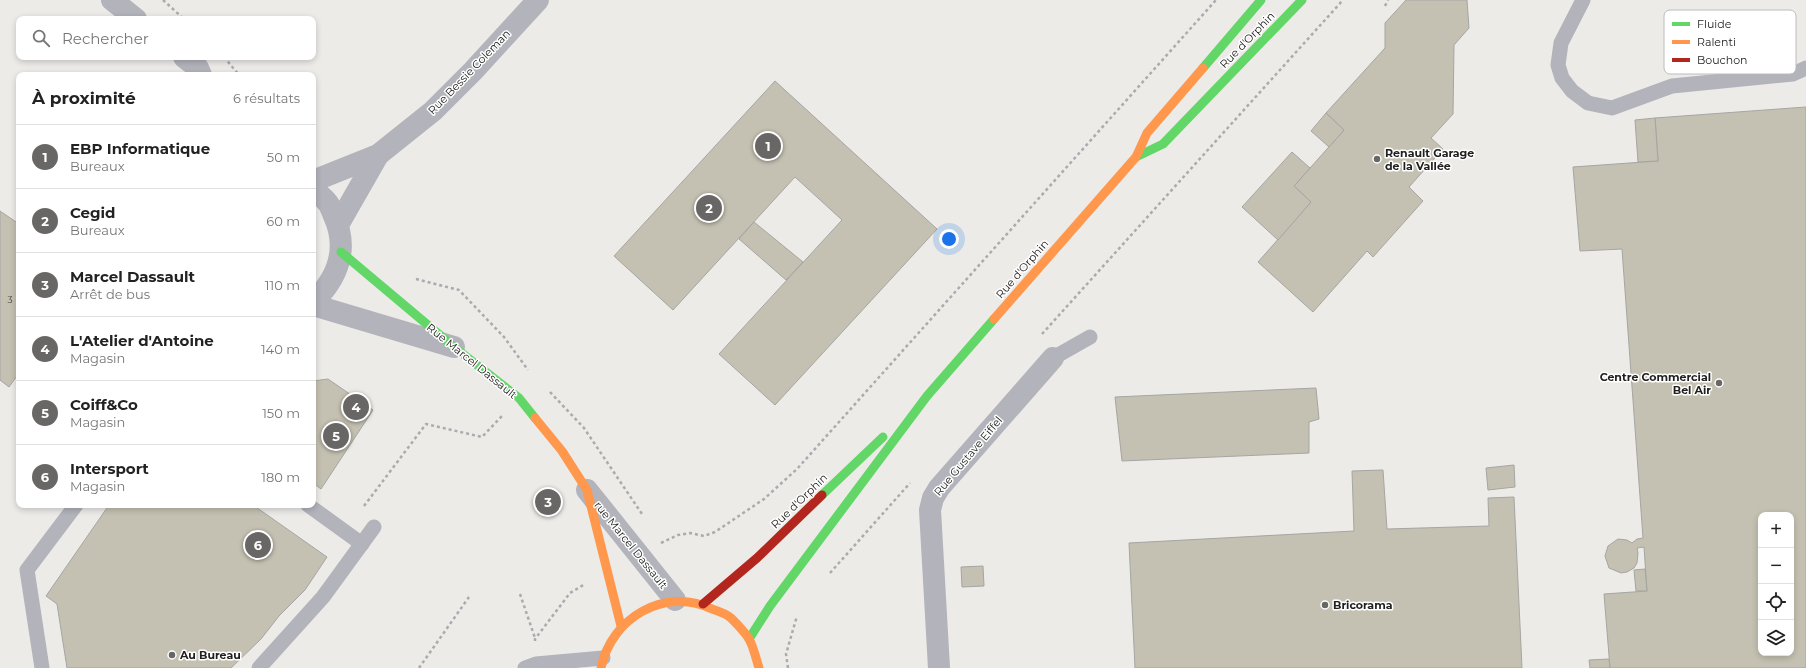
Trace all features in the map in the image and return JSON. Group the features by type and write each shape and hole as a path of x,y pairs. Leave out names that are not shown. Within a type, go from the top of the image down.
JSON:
{"main road":[{"name":"Rue d'Orphin","path":"750,639 770,606 926,396 1136,157 1147,133 1261,0"},
{"name":"Rue d'Orphin","path":"1136,157 1163,144 1302,0"},
{"name":"Rue Marcel Dassault","path":"341,252 454,348 519,398 562,451 587,490 606,571 621,626"},
{"name":"Rue d'Orphin","path":"704,604 757,558 926,396"},
{"path":"602,663 621,626 644,609 676,600 704,604 730,617 750,639 759,668"}],"street":[{"path":"112,0 132,16"},
{"name":"Rue Bessie Coleman","path":"378,155 433,111 473,71 538,0"},
{"path":"188,60 198,68 199,72"},
{"path":"316,180 378,155"},
{"path":"338,225 378,155"},
{"path":"316,192 327,202 338,225 341,238 341,252 336,272 326,290 316,301"},
{"path":"316,305 454,348"},
{"name":"Rue Gustave Eiffel","path":"939,668 930,510 932,498 1052,358"},
{"name":"rue Marcel Dassault","path":"587,490 638,555 676,600"}],"lane":[{"path":"1583,0 1561,43 1558,65 1562,78 1572,91 1588,103 1612,108 1672,86 1792,74"},
{"path":"1796,72 1806,68"},
{"path":"1052,358 1090,337"},
{"path":"42,668 28,570 74,508"},
{"path":"312,508 362,544"},
{"path":"259,668 323,598 374,527"},
{"path":"530,666 602,663"}],"path":[{"path":"162,0 181,16"},
{"path":"638,555 678,535 690,533 704,536 715,532 764,499 797,469 1216,0"},
{"path":"1037,340 1343,0"},
{"path":"1385,6 1388,0"},
{"path":"226,60 236,72"},
{"path":"345,532 426,424 482,437 519,398"},
{"path":"826,577 910,482"},
{"path":"530,666 535,639 570,593 606,571"},
{"path":"520,594 535,639"},
{"path":"419,668 469,598"},
{"path":"788,668 786,654 797,614"}],"building":[{"name":"Renault Garage de la Vallée","path":"1406,0 1467,0 1469,28 1454,45 1453,114 1431,138 1443,149 1409,187 1423,201 1373,257 1367,251 1313,312 1258,262 1311,202 1294,186 1344,130 1326,113 1385,48 1385,23"},
{"path":"775,81 937,229 775,405 719,354 842,220 795,177 673,310 614,256"},
{"name":"Centre Commercial Bel Air","path":"1806,107 1806,668 1610,668 1604,594 1647,591 1644,547 1637,548 1637,563 1634,568 1627,572 1621,573 1609,568 1605,556 1608,546 1618,539 1627,540 1632,543 1637,539 1643,538 1622,249 1580,251 1573,167 1658,161 1655,118"},
{"path":"1326,113 1344,130 1329,147 1311,131"},
{"path":"1655,118 1658,161 1638,162 1635,120"},
{"path":"1292,152 1310,168 1294,186 1311,202 1278,240 1242,207"},
{"path":"0,211 16,222 16,377 9,387 0,380"},
{"path":"754,222 803,262 786,280 739,239"},
{"path":"328,379 373,410 321,489 316,485 316,381"},
{"path":"1316,388 1319,419 1309,422 1309,453 1122,461 1115,397"},
{"path":"1514,465 1515,487 1488,490 1486,468"},
{"name":"Bricorama","path":"1383,470 1387,529 1489,526 1488,498 1514,497 1522,668 1135,668 1129,543 1354,531 1352,471"},
{"path":"107,508 257,508 327,557 305,590 279,616 261,639 231,668 67,668 57,604 46,596"},
{"path":"983,566 984,586 962,587 961,567"},
{"path":"1645,569 1647,591 1636,591 1634,570"},
{"path":"1609,659 1610,668 1590,668 1589,660"}],"traffic: fast":[{"path":"1203,68 1261,0"},
{"path":"1136,157 1163,144 1302,0"},
{"path":"341,252 454,347 519,398 535,418"},
{"path":"749,639 770,606 927,396 994,319"},
{"path":"822,495 883,437"}],"traffic: slow":[{"path":"994,319 1136,157 1147,133 1203,68"},
{"path":"535,418 562,451 587,490 621,626"},
{"path":"601,668 607,650 616,634 628,621 643,611 659,604 676,601 694,603 720,612 729,617 741,628 749,639 759,668"}],"traffic: jam":[{"path":"703,604 757,558 822,495"}],"place":[{"name":"EBP Informatique","path":"768,146"},
{"name":"Renault Garage de la Vallée","path":"1377,159"},
{"name":"Cegid","path":"709,208"},
{"name":"Centre Commercial Bel Air","path":"1719,383"},
{"name":"L'Atelier d'Antoine","path":"356,407"},
{"name":"Coiff&Co","path":"336,436"},
{"name":"Marcel Dassault","path":"548,502"},
{"name":"Intersport","path":"258,545"},
{"name":"Bricorama","path":"1325,605"},
{"name":"Au Bureau","path":"172,655"}]}
